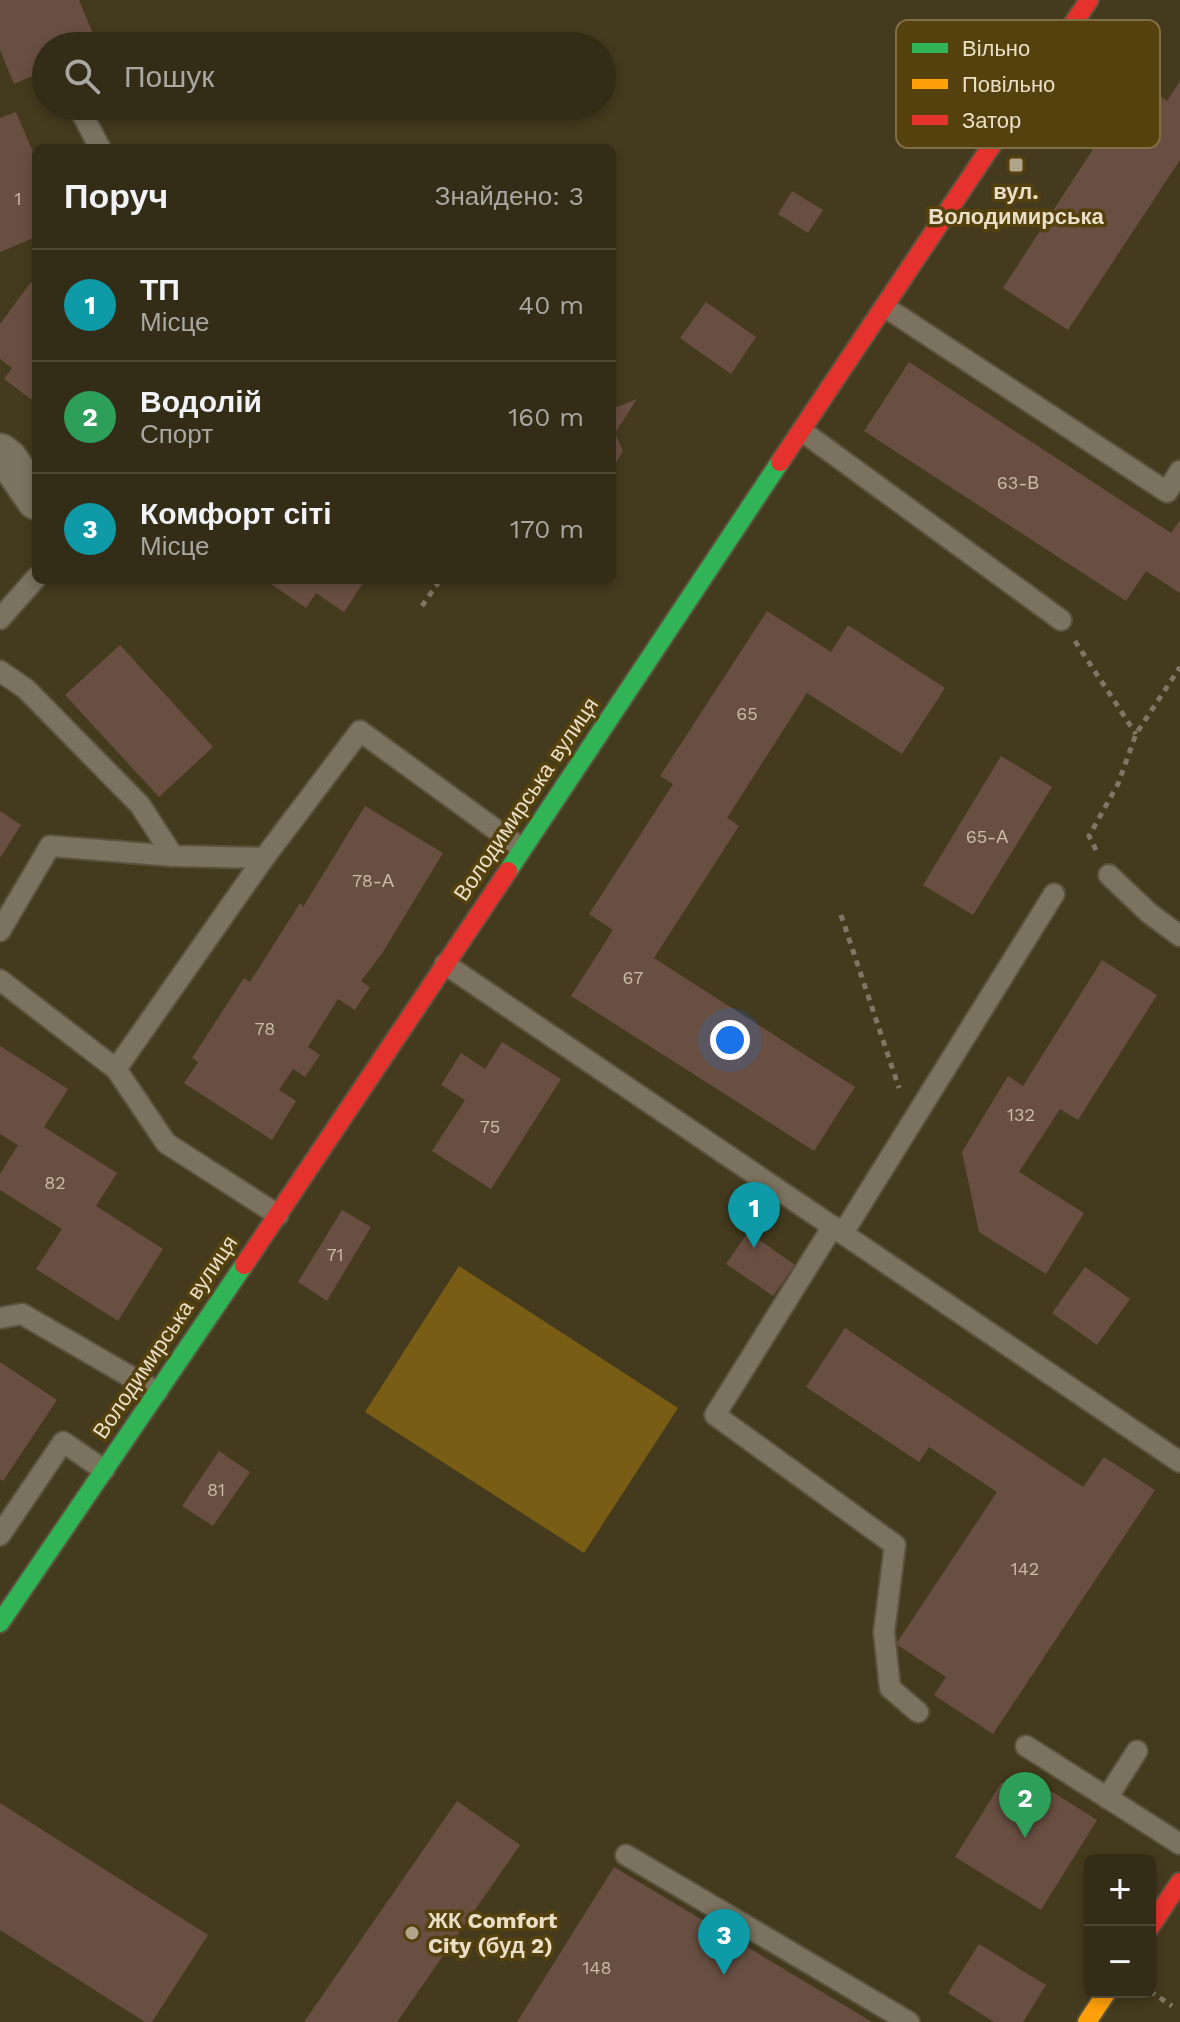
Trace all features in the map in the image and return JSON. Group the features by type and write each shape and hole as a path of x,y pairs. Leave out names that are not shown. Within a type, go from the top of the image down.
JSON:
{"street":[{"name":"Володимирська вулиця","path":"1076,20 1089,0"},
{"name":"Володимирська вулиця","path":"0,1623 278,1215 991,148"},
{"path":"0,453 8,459 32,494"},
{"path":"1151,1926 1180,1882"},
{"path":"1087,2022 1103,1998"}],"lane":[{"path":"85,120 98,144"},
{"path":"885,307 1167,492 1180,471"},
{"path":"802,431 1061,620"},
{"path":"0,619 32,583"},
{"path":"0,671 26,689 140,805 173,856"},
{"path":"116,1069 264,858 360,731 521,848"},
{"path":"0,931 50,846 173,856 264,858"},
{"path":"1109,875 1180,936"},
{"path":"918,1712 890,1688 884,1632 895,1545 715,1415 911,1123 1054,894"},
{"path":"445,964 1180,1462"},
{"path":"0,980 116,1069 166,1143 278,1215"},
{"path":"0,1318 22,1314 157,1392"},
{"path":"0,1535 63,1442 104,1470"},
{"path":"1026,1746 1180,1844"},
{"path":"1107,1798 1137,1751"},
{"path":"626,1855 909,2022"}],"path":[{"path":"422,606 437,584"},
{"path":"1061,620 1136,734"},
{"path":"1109,875 1089,836 1118,784 1136,734 1180,667"},
{"path":"841,915 911,1123"},
{"path":"1156,1995 1172,2006"}],"shaded area":[{"path":"459,1266 678,1408 584,1553 365,1412"}],"building":[{"path":"0,0 79,0 92,32 32,32 32,76 14,84 0,50"},
{"path":"1180,81 1180,160 1068,330 1003,288 1094,148 1160,148 1160,96 1167,101"},
{"path":"16,112 32,150 32,239 0,252 0,118"},
{"path":"792,191 823,210 808,233 778,214"},
{"path":"31,282 32,400 4,379 12,368 0,359 0,324"},
{"path":"706,302 756,337 731,374 680,338"},
{"path":"909,362 1171,533 1180,520 1180,593 1146,571 1126,601 864,431"},
{"path":"637,399 616,431 616,407"},
{"path":"616,435 623,451 616,462"},
{"path":"271,584 362,584 344,612 316,593 306,608"},
{"path":"767,611 831,652 848,625 945,688 902,754 807,693 727,818 739,826 654,958 855,1087 814,1151 571,996 613,930 589,914 673,784 660,776"},
{"path":"120,645 213,747 159,797 65,695"},
{"path":"1001,756 1052,787 973,915 923,885"},
{"path":"365,806 443,853 381,955 361,981 370,987 355,1010 338,999 308,1047 320,1055 305,1077 293,1069 279,1090 296,1101 272,1140 184,1083 198,1062 192,1058 244,978 250,982 300,903 303,907"},
{"path":"0,811 21,825 0,858"},
{"path":"1102,960 1157,995 1078,1120 1060,1109 1019,1172 1084,1213 1046,1274 979,1232 962,1152 1008,1076 1023,1086"},
{"path":"502,1042 561,1079 491,1189 432,1151 465,1100 441,1085 461,1053 485,1069"},
{"path":"0,1046 68,1089 44,1127 117,1173 96,1206 163,1249 118,1321 36,1269 62,1229 0,1190 0,1174 18,1145 0,1134"},
{"path":"342,1210 371,1227 327,1301 298,1282"},
{"path":"748,1232 795,1265 773,1296 726,1264"},
{"path":"1085,1267 1130,1299 1097,1345 1052,1313"},
{"path":"845,1328 1083,1487 1104,1457 1155,1490 993,1734 934,1695 946,1677 896,1644 997,1492 929,1447 919,1462 806,1387"},
{"path":"0,1362 57,1400 3,1481 0,1479"},
{"path":"219,1451 250,1472 213,1526 182,1506"},
{"path":"1001,1783 1051,1791 1097,1820 1041,1910 955,1857"},
{"name":"ЖК Comfort City (буд 2)","path":"457,1801 520,1845 397,2022 304,2022"},
{"path":"0,1803 208,1935 152,2022 145,2022 0,1930"},
{"path":"614,1867 872,2022 517,2022"},
{"path":"979,1944 1046,1985 1023,2022 994,2022 948,1993"}],"traffic: fast":[{"path":"508,871 780,462"},
{"path":"0,1623 244,1265"}],"traffic: slow":[{"path":"1087,2022 1103,1998"}],"traffic: jam":[{"path":"1076,20 1089,0"},
{"path":"780,462 990,148"},
{"path":"244,1265 508,871"},
{"path":"1151,1926 1180,1882"}],"place":[{"name":"вул. Володимирська","path":"1016,165"},
{"name":"ТП","path":"754,1248"},
{"name":"Водолій","path":"1025,1838"},
{"name":"ЖК Comfort City (буд 2)","path":"412,1933"},
{"name":"Комфорт сіті","path":"724,1975"}]}
